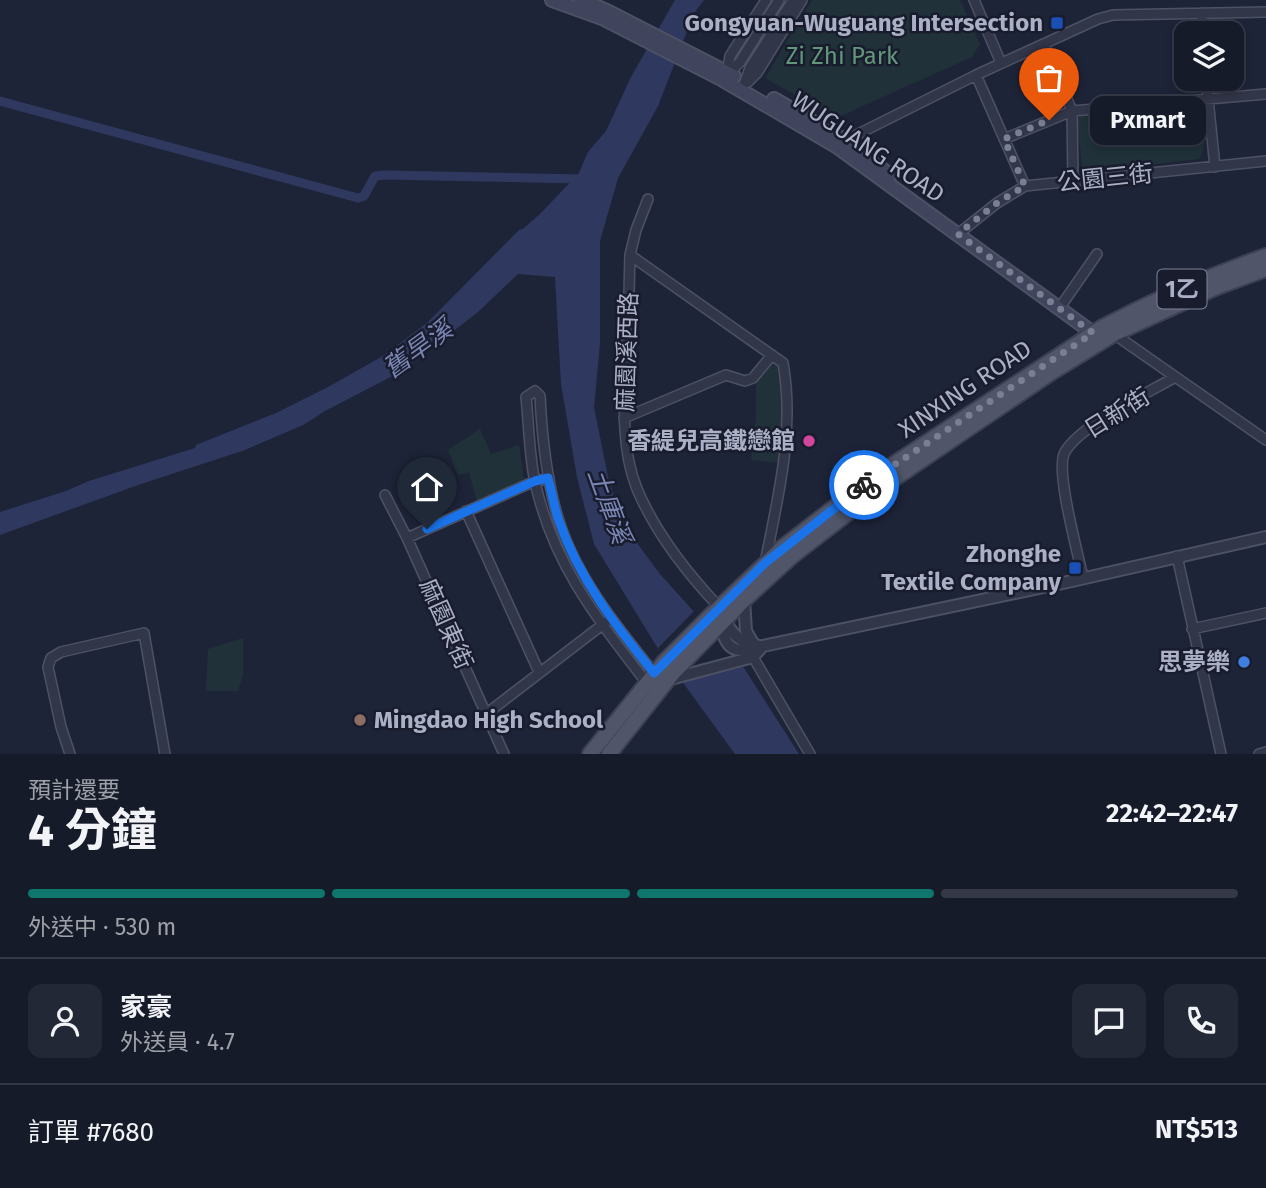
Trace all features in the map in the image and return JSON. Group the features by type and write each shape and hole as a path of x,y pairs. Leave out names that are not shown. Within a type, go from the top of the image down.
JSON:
{"main road":[{"path":"552,0 624,25"},
{"path":"581,0 624,25"},
{"name":"WUGUANG ROAD","path":"624,25 744,87 840,143 1103,332"},
{"name":"WUGUANG ROAD","path":"961,231 1103,332"},
{"name":"XINXING ROAD","path":"719,619 765,563 871,479 1137,309 1212,276 1266,257"},
{"name":"XINXING ROAD","path":"719,619 791,557 879,489 1052,372 1103,332 1266,269"},
{"name":"1乙","path":"590,754 719,619"},
{"name":"1乙","path":"609,754 664,674"}],"street":[{"path":"725,77 730,56 766,0"},
{"path":"725,77 740,62 779,0"},
{"path":"744,87 750,68 793,0"},
{"path":"744,87 757,73 802,0"},
{"path":"976,1 1001,63"},
{"path":"840,143 975,75 1098,19 1114,16 1266,12"},
{"path":"1202,13 1202,21"},
{"path":"1044,44 1072,110 1073,181"},
{"path":"975,75 1025,186"},
{"path":"1207,91 1215,167"},
{"path":"1004,139 1072,110 1266,94"},
{"name":"公園三街","path":"961,231 997,203 1025,186 1266,161"},
{"name":"麻園溪西路","path":"648,199 635,230 630,255 624,418 629,458 636,487 659,532 719,619"},
{"path":"1063,303 1097,254"},
{"path":"630,255 783,363 789,391 784,466 765,563"},
{"name":"WUGUANG ROAD","path":"1103,332 1175,377 1266,440"},
{"path":"624,418 726,375 745,381 752,378 772,355"},
{"name":"日新街","path":"1083,578 1062,473 1064,455 1079,435 1175,377"},
{"path":"606,622 558,518 548,478 540,396 535,391 526,397 535,481 561,559 578,592 606,622 664,674 757,649"},
{"path":"407,538 535,481 548,478"},
{"name":"麻園東街","path":"385,495 504,754"},
{"path":"466,511 539,672"},
{"path":"719,619 726,642 733,649 743,652 1266,537"},
{"path":"1177,556 1221,754"},
{"path":"744,600 746,631 810,754"},
{"path":"1192,629 1266,613"},
{"path":"486,714 606,622"},
{"path":"70,754 61,727 48,667 51,658 61,652 144,633 165,754"},
{"path":"1259,754 1266,752"}],"green space":[{"name":"Zi Zhi Park","path":"812,0 960,0 980,44 972,57 836,118 765,78"},
{"path":"1197,105 1204,132 1204,147 1199,159 1088,172 1082,166 1077,120 1082,114"},
{"path":"781,365 786,386 780,463 751,460 756,419 756,383 770,366"},
{"path":"480,429 491,454 519,445 524,479 477,502 469,472 458,475 448,450"},
{"path":"243,638 243,675 238,691 206,691 208,649"}],"water":[{"path":"675,0 704,0 694,13 658,106 618,178 600,241 600,343 594,407 608,477 621,521 659,573 742,665 799,754 735,754 657,647 594,544 577,477 561,384 555,277 518,274 478,312 402,371 303,425 245,450 0,535 0,512 195,448 196,445 276,413 383,356 428,322 579,173 588,152 606,131 631,77"}],"pier":[{"path":"696,609 743,667 680,683 658,648"}],"waterway":[{"path":"0,101 358,198 364,196 375,176 385,175 583,179"}],"way so far":[{"path":"864,485 1093,333 958,234 997,203 1025,186 1004,139 1049,120"}],"place":[{"name":"Gongyuan-Wuguang Intersection","path":"1057,23"},
{"name":"Pxmart","path":"1049,120"},
{"name":"香緹兒高鐵戀館","path":"809,441"},
{"name":"Zhonghe Textile Company","path":"1075,568"},
{"name":"思夢樂","path":"1244,662"},
{"name":"Mingdao High School","path":"360,720"}],"route":[{"path":"427,529 535,481 548,478 558,518 578,566 611,619 654,673 765,563 864,485"}],"water label":[{"name":"舊旱溪","path":"418,349"},
{"name":"土庫溪","path":"609,506"}]}
